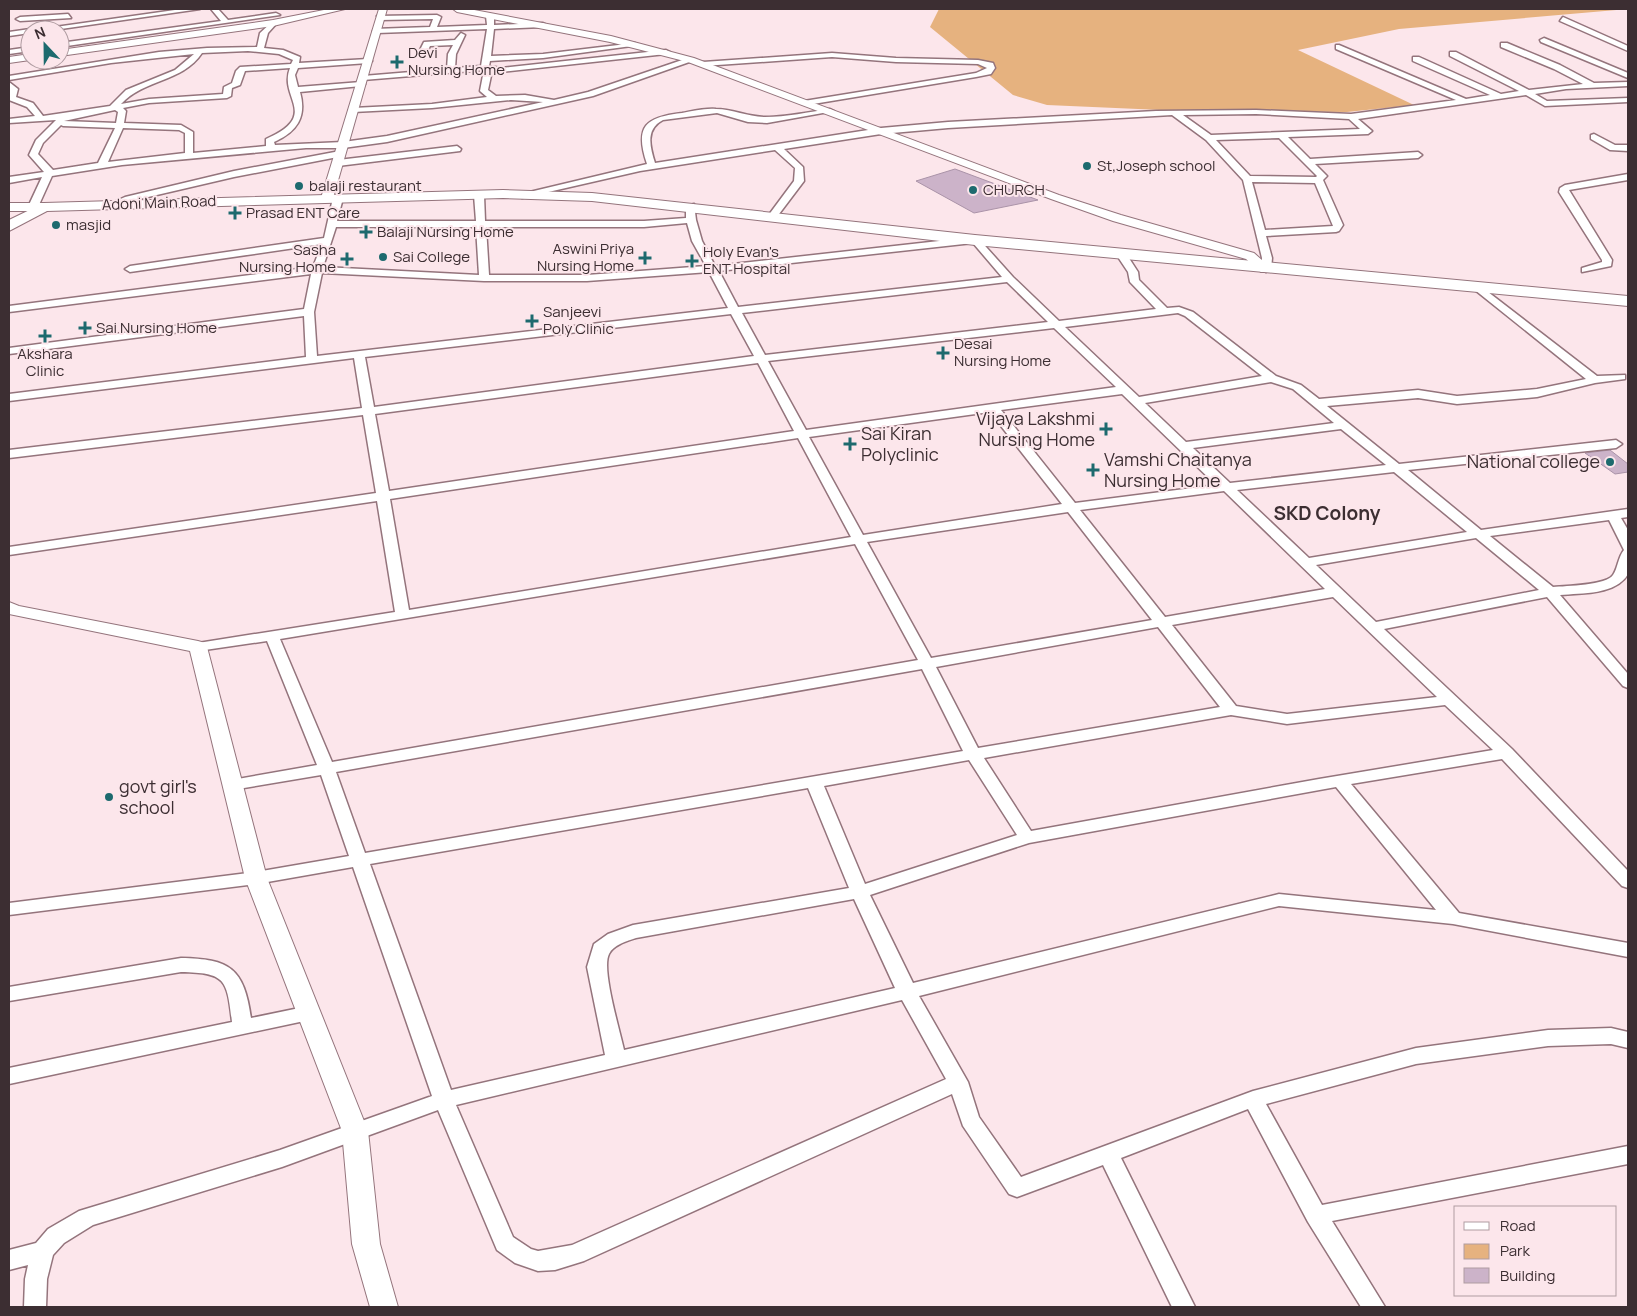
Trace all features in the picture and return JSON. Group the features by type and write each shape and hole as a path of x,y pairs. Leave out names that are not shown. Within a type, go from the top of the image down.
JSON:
{"main road":[{"name":"Adoni Main Road","path":"9,226 38,207 479,194 592,197 691,213 773,216 975,240 1266,269 1628,301"}],"street":[{"path":"9,28 27,9"},
{"path":"94,17 118,20 196,9"},
{"path":"214,13 260,9"},
{"path":"70,44 134,39 341,9"},
{"path":"457,9 635,45 691,60 830,111 908,144 1055,197 1116,218 1250,256 1266,269 1268,258 1247,179 1209,138 1174,113"},
{"path":"70,23 126,10"},
{"path":"111,12 123,28 150,56"},
{"path":"214,13 226,22"},
{"path":"312,360 309,312 317,270 332,224 333,198 340,154 382,14 437,17 432,30"},
{"path":"20,18 74,15"},
{"path":"490,16 491,28 486,59 484,91 496,100"},
{"path":"70,35 200,17"},
{"path":"70,51 226,22 274,19"},
{"path":"260,50 264,33 274,19"},
{"path":"1563,19 1628,49"},
{"path":"377,31 543,25"},
{"path":"421,56 427,44 459,39 452,54 451,71"},
{"path":"1544,40 1628,76"},
{"path":"486,59 553,55 635,45"},
{"path":"1504,45 1557,67 1628,109"},
{"path":"1339,47 1466,101"},
{"path":"9,78 75,65 200,51 260,50 288,53 296,62"},
{"path":"114,106 130,91 186,66 197,57 200,51"},
{"path":"9,207 38,207 49,173 48,169 34,154 37,140 60,120 114,106 149,101 227,96 228,87 236,85 240,71 243,68 296,62 366,69 510,70 666,52"},
{"path":"1453,54 1528,93 1541,102 1549,104 1628,100"},
{"path":"703,64 832,55 909,61 969,61 984,63 990,65 991,68 976,75 807,103"},
{"path":"1416,59 1501,96"},
{"path":"112,205 128,198 234,174 340,154 387,139 590,94 691,60"},
{"path":"271,148 269,141 287,133 300,110 291,75 296,62"},
{"path":"291,75 366,69"},
{"path":"295,90 366,69"},
{"path":"9,84 14,89 12,98 30,105 41,119"},
{"path":"522,195 652,166 881,131 948,124 1174,113 1256,112 1351,117 1501,96 1589,86 1628,84"},
{"path":"353,110 533,97 557,102"},
{"path":"168,120 180,100"},
{"path":"102,165 120,125 122,111 114,106"},
{"path":"652,166 645,147 648,126 653,120 707,111 717,111 759,120 830,111"},
{"path":"1209,138 1368,131 1351,117"},
{"path":"9,122 41,119 120,125 168,120 189,132 188,155"},
{"path":"1247,179 1318,180 1322,176 1281,135"},
{"path":"1594,137 1628,157"},
{"path":"9,180 102,165 188,155 306,145 340,154 457,149"},
{"path":"773,216 799,181 799,166 777,147"},
{"path":"1613,148 1628,148"},
{"path":"1309,162 1418,155"},
{"path":"1586,270 1608,264 1607,260 1564,192 1564,188 1628,177"},
{"path":"1261,233 1336,229 1338,225 1336,217 1318,180"},
{"path":"479,194 484,278"},
{"path":"332,224 644,224 691,213 697,241 760,359 927,664 973,754 1027,838"},
{"path":"130,269 328,240"},
{"path":"9,309 317,270 484,278 587,278 712,269 975,240 1009,279 1135,401 1506,754 1628,882"},
{"path":"1121,254 1133,272 1134,280 1165,312"},
{"path":"9,398 359,354 1009,279"},
{"path":"1479,288 1595,380"},
{"path":"9,454 369,411 760,359 1179,310 1189,314 1272,378 1297,387 1550,592 1628,684"},
{"path":"9,351 309,312"},
{"path":"359,354 403,615"},
{"path":"1317,403 1418,394 1457,400 1538,393 1595,380 1621,377"},
{"path":"1135,401 1272,378"},
{"path":"9,551 801,434 1124,390"},
{"path":"993,408 1231,710"},
{"path":"1182,446 1345,425"},
{"path":"9,608 198,648 858,540 1070,508 1225,487 1616,444"},
{"path":"1306,563 1478,534 1628,513"},
{"path":"1612,516 1626,538 1628,547"},
{"path":"1372,627 1550,592 1602,586 1615,582 1621,575 1628,553"},
{"path":"232,785 1335,592"},
{"path":"272,636 326,769 444,1100 505,1243 520,1257 534,1261 553,1260 576,1254 958,1082"},
{"path":"198,648 256,878 354,1131 366,1244 384,1307"},
{"path":"9,909 256,878 1231,710 1287,719 1450,700"},
{"path":"616,1060 596,967 602,949 615,939 633,932 860,892 1027,838 1340,780 1506,754"},
{"path":"1340,780 1453,918"},
{"path":"814,782 860,892 907,992 958,1082 970,1120 1017,1188 1253,1098 1416,1056 1548,1038 1611,1036 1628,1040"},
{"path":"35,1307 36,1279 43,1251 56,1236 87,1218 282,1158 444,1100 907,992 1279,900 1453,918 1628,950"},
{"path":"9,994 181,965 207,965 224,970 237,987 242,1027"},
{"path":"9,1076 309,1013"},
{"path":"1253,1098 1316,1215 1374,1307"},
{"path":"1108,1154 1184,1307"},
{"path":"1316,1215 1628,1155"},
{"path":"9,1260 43,1251"}],"green space":[{"path":"939,9 1628,9 1399,29 1298,50 1414,105 1347,112 1184,111 1047,105 1013,95 930,27"}],"building":[{"name":"CHURCH","path":"955,169 1038,200 974,213 916,181"},
{"name":"National college","path":"1610,450 1628,464 1628,472 1615,474 1585,453"}],"place":[{"name":"Devi Nursing Home","path":"397,62"},
{"name":"St,Joseph school","path":"1087,166"},
{"name":"balaji restaurant","path":"299,186"},
{"name":"CHURCH","path":"973,190"},
{"name":"Prasad ENT Care","path":"235,213"},
{"name":"masjid","path":"56,225"},
{"name":"Balaji Nursing Home","path":"366,232"},
{"name":"Sai College","path":"383,257"},
{"name":"Aswini Priya Nursing Home","path":"645,258"},
{"name":"Sasha Nursing Home","path":"347,259"},
{"name":"Holy Evan's ENT Hospital","path":"692,261"},
{"name":"Sanjeevi Poly Clinic","path":"532,321"},
{"name":"Sai Nursing Home","path":"85,328"},
{"name":"Akshara Clinic","path":"45,336"},
{"name":"Desai Nursing Home","path":"943,353"},
{"name":"Vijaya Lakshmi Nursing Home","path":"1106,429"},
{"name":"Sai Kiran Polyclinic","path":"850,444"},
{"name":"National college","path":"1610,462"},
{"name":"Vamshi Chaitanya Nursing Home","path":"1093,470"},
{"name":"govt girl's school","path":"109,797"}],"district":[{"name":"SKD Colony","path":"1327,513"}]}
